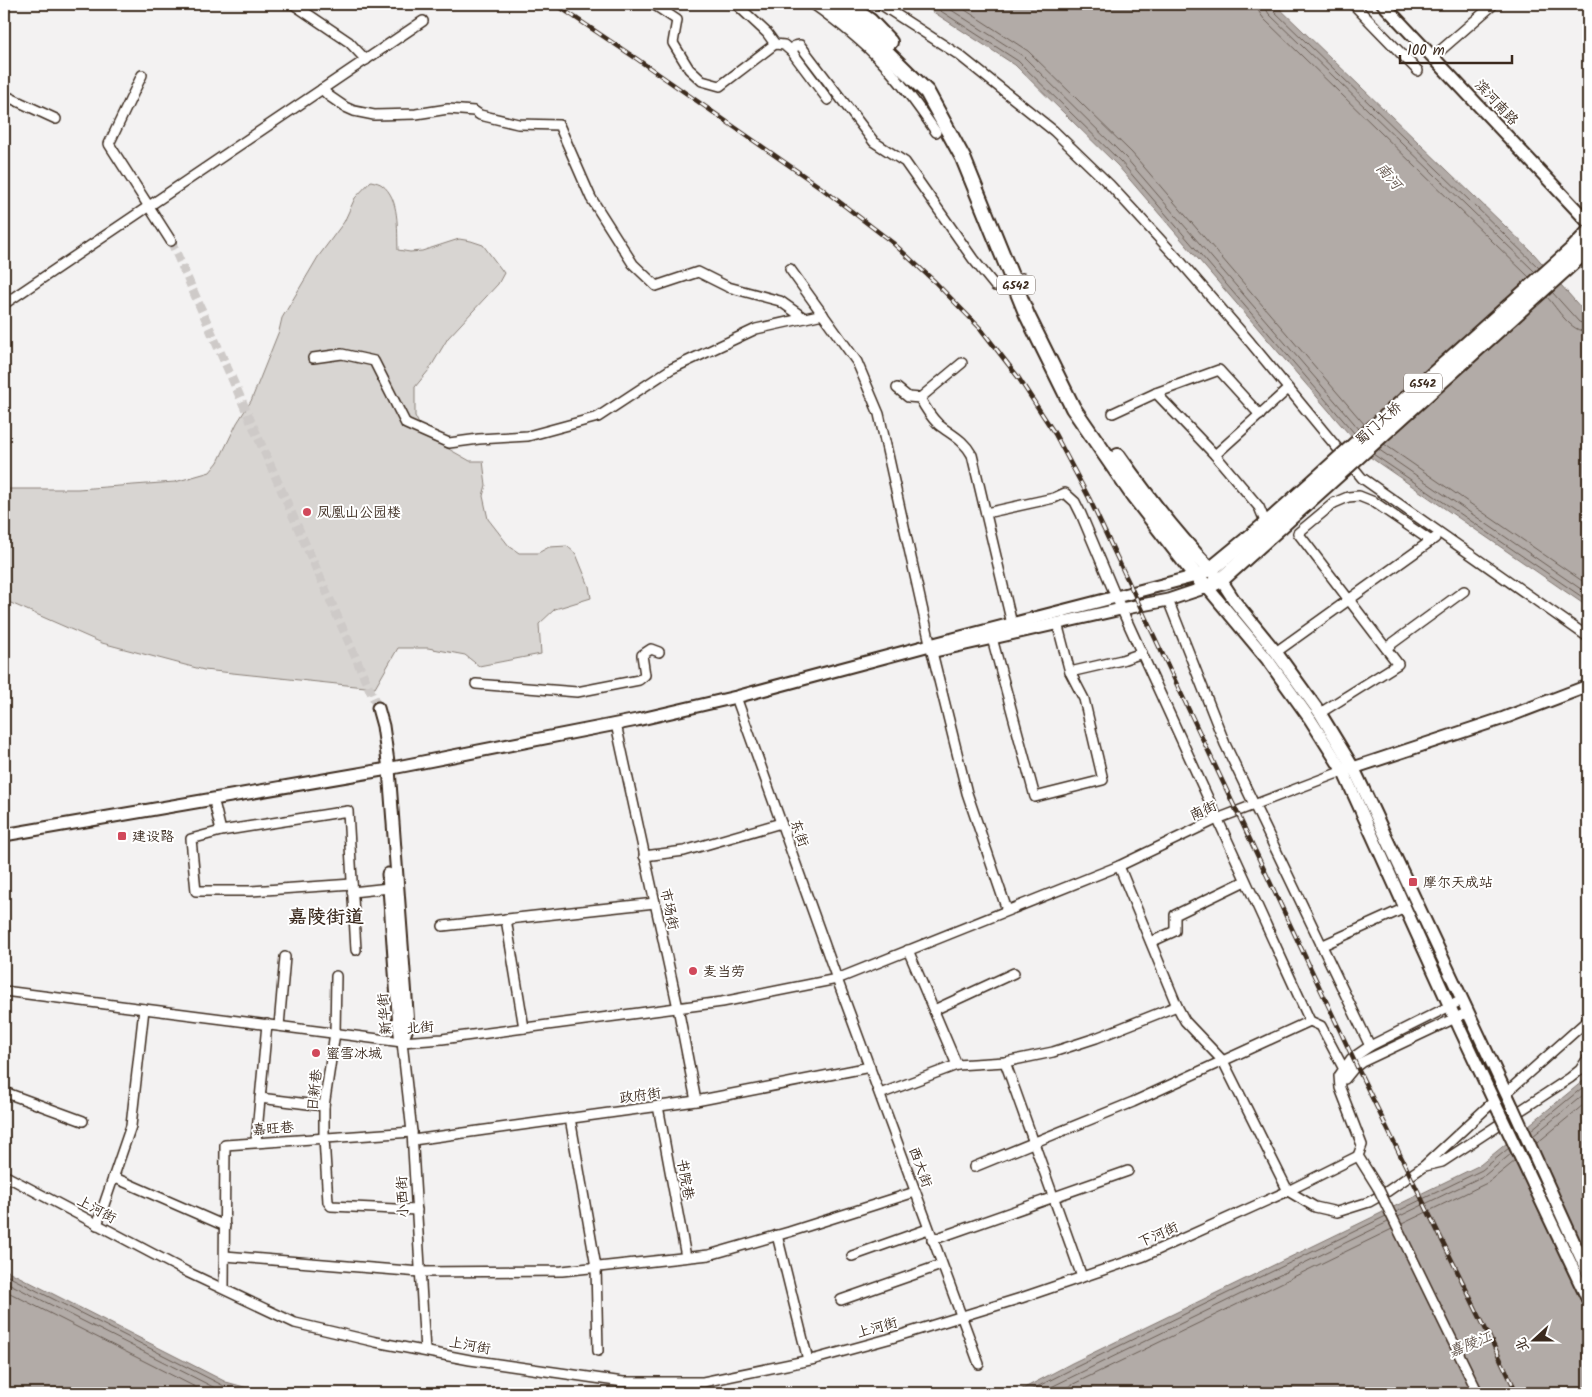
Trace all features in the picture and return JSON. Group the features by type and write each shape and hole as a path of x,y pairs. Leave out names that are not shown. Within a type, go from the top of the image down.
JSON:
{"highway":[{"name":"G542","path":"830,4 864,30 928,92 964,158 1018,280 1080,404 1136,482 1184,543 1210,570 1273,523"},
{"name":"G542","path":"846,4 870,21 934,87 971,155 1018,280 1027,315 1073,408 1134,495 1196,576 1207,587 1221,580 1273,523"},
{"name":"G542","path":"1581,251 1588,233"},
{"name":"蜀门大桥","path":"1273,523 1581,251"}],"main road":[{"name":"滨河南路","path":"1383,4 1434,56 1588,222"},
{"path":"4,842 215,806 617,728 738,700 1012,624 1196,576 1210,570 1221,580 1236,603 1276,652 1320,713 1468,1012 1588,1274"},
{"path":"931,648 992,638 1168,600 1207,587 1267,659 1348,770 1405,908 1588,1300"},
{"name":"南街","path":"1348,770 1504,718 1588,686"},
{"path":"4,835 385,773"},
{"name":"新华街","path":"385,773 389,888 399,1027 402,1042"},
{"name":"新华街","path":"385,773 408,1026 402,1042"}],"street":[{"path":"293,4 348,42 366,60"},
{"path":"653,4 677,20 673,43 689,69 702,81 720,86 776,44"},
{"path":"736,4 776,44 784,45 792,52 828,100"},
{"path":"813,4 840,23 881,61 908,93 936,132"},
{"path":"880,4 959,55 1054,131 1110,185 1180,261 1362,478 1588,636"},
{"path":"1353,4 1418,71"},
{"path":"1434,56 1494,4"},
{"path":"4,304 423,21"},
{"path":"792,52 795,46 800,44 874,142 905,162 973,259 996,286 1018,280"},
{"path":"142,75 109,144 171,241"},
{"path":"322,89 346,107 374,116 416,114 448,109 474,111 480,115 518,124 559,125 591,198 634,264 656,286 698,272 728,287 780,301 804,318"},
{"path":"4,95 56,119"},
{"path":"790,269 857,362 879,414 931,648 967,793 1007,910"},
{"path":"313,358 342,354 374,361 406,424 449,443 528,436 598,417 672,369 756,328 823,314"},
{"path":"896,388 908,397 920,398 962,362"},
{"path":"1113,413 1156,393 1218,370 1260,415"},
{"path":"1215,455 1288,389"},
{"path":"1156,393 1215,455 1273,523"},
{"path":"920,398 927,412 938,424 961,440 969,449 974,461 1012,624"},
{"path":"986,513 1054,498 1065,493 1075,502 1121,609 1310,1021 1321,1026 1346,1072"},
{"path":"1320,713 1398,664 1298,534 1334,502 1354,496 1370,499 1431,541"},
{"path":"1276,652 1442,534"},
{"path":"1386,648 1464,591"},
{"path":"1168,600 1225,744 1370,1046"},
{"path":"992,638 1035,797 1103,780 1084,699 1070,672 1057,623"},
{"path":"476,684 576,692 639,680 645,675 642,655 651,649 659,652"},
{"path":"1070,672 1122,660 1142,653"},
{"name":"东街","path":"738,700 837,979"},
{"name":"市场街","path":"617,728 678,1008 696,1101"},
{"name":"南街","path":"837,979 1119,866 1217,819 1348,770"},
{"path":"215,806 221,831"},
{"path":"356,950 352,888 348,811 221,831 191,839 196,891 251,891 352,888 389,888"},
{"path":"644,856 684,851 781,823"},
{"path":"1119,866 1185,1022 1223,1061 1288,1191 1315,1207 1337,1212 1369,1202 1424,1166 1494,1101"},
{"path":"1151,942 1175,931 1175,915 1245,881"},
{"path":"443,926 655,903"},
{"path":"1322,946 1405,908"},
{"path":"506,920 524,1028"},
{"path":"908,950 958,1065"},
{"path":"279,1026 285,957"},
{"path":"934,1010 1014,973"},
{"name":"日新巷","path":"336,976 335,1032 324,1106 328,1202 331,1206 417,1210"},
{"name":"北街","path":"4,991 402,1042 442,1039 722,1002 837,979"},
{"name":"西大街","path":"837,979 978,1364"},
{"path":"1346,1072 1351,1059 1370,1046 1462,1000"},
{"path":"880,1094 958,1065 1005,1062 1062,1050 1177,1006"},
{"path":"97,1225 131,1126 144,1009"},
{"path":"1468,1012 1362,1062 1339,1076 1340,1088 1362,1145 1358,1156 1378,1188 1478,1393"},
{"path":"1506,1093 1588,1020"},
{"path":"974,1167 1133,1102 1310,1021"},
{"path":"256,1142 267,1024"},
{"name":"小西街","path":"402,1042 413,1136 425,1352"},
{"path":"1424,1166 1442,1162 1570,1078 1580,1070 1588,1058"},
{"path":"1005,1062 1082,1277"},
{"name":"政府街","path":"413,1136 696,1101 870,1067"},
{"path":"4,1092 84,1121"},
{"path":"260,1098 324,1106"},
{"name":"书院巷","path":"658,1106 686,1257"},
{"path":"570,1118 596,1267 598,1351"},
{"name":"嘉旺巷","path":"225,1226 225,1145 324,1138 413,1136"},
{"name":"下河街","path":"960,1317 1144,1256 1288,1191 1358,1156"},
{"path":"932,1240 1128,1172"},
{"name":"上河街","path":"4,1175 187,1272 295,1323 376,1342 470,1360 623,1382 703,1382 808,1360 888,1339 960,1317"},
{"path":"113,1177 225,1226 224,1288"},
{"path":"225,1256 420,1272 562,1271 709,1254 778,1235 915,1192"},
{"path":"852,1256 928,1229"},
{"path":"778,1235 808,1360"},
{"path":"841,1300 941,1265"}],"shaded area":[{"path":"371,181 382,185 392,198 395,206 398,250 422,251 459,239 471,241 483,245 504,273 498,284 448,338 429,370 415,387 415,416 420,426 438,443 470,461 483,461 486,485 483,496 488,519 509,546 519,553 538,553 549,547 567,546 576,554 589,586 591,598 555,609 539,624 541,654 479,666 465,655 428,648 398,648 375,688 204,670 102,643 4,600 4,489 78,489 175,482 210,472 218,462 237,423 251,401 279,331 282,318 318,257 344,222 355,198"}],"water":[{"name":"南河","path":"921,4 1275,4 1534,254 1588,316 1588,607 1367,455 1118,166 1015,65"},
{"name":"嘉陵江","path":"1588,1077 1588,1393 1015,1393 1072,1363 1480,1165"},
{"path":"4,1269 226,1382 266,1393 4,1393"}],"tunnel":[{"path":"171,241 378,708"}],"railway":[{"path":"555,4 820,187 893,243 980,328 1018,377 1055,434 1089,498 1359,1071 1517,1393"}],"place":[{"name":"凤凰山公园楼","path":"307,512"},
{"name":"建设路","path":"122,836"},
{"name":"摩尔天成站","path":"1413,882"},
{"name":"麦当劳","path":"693,971"},
{"name":"蜜雪冰城","path":"316,1053"}],"district":[{"name":"嘉陵街道","path":"326,916"}]}
